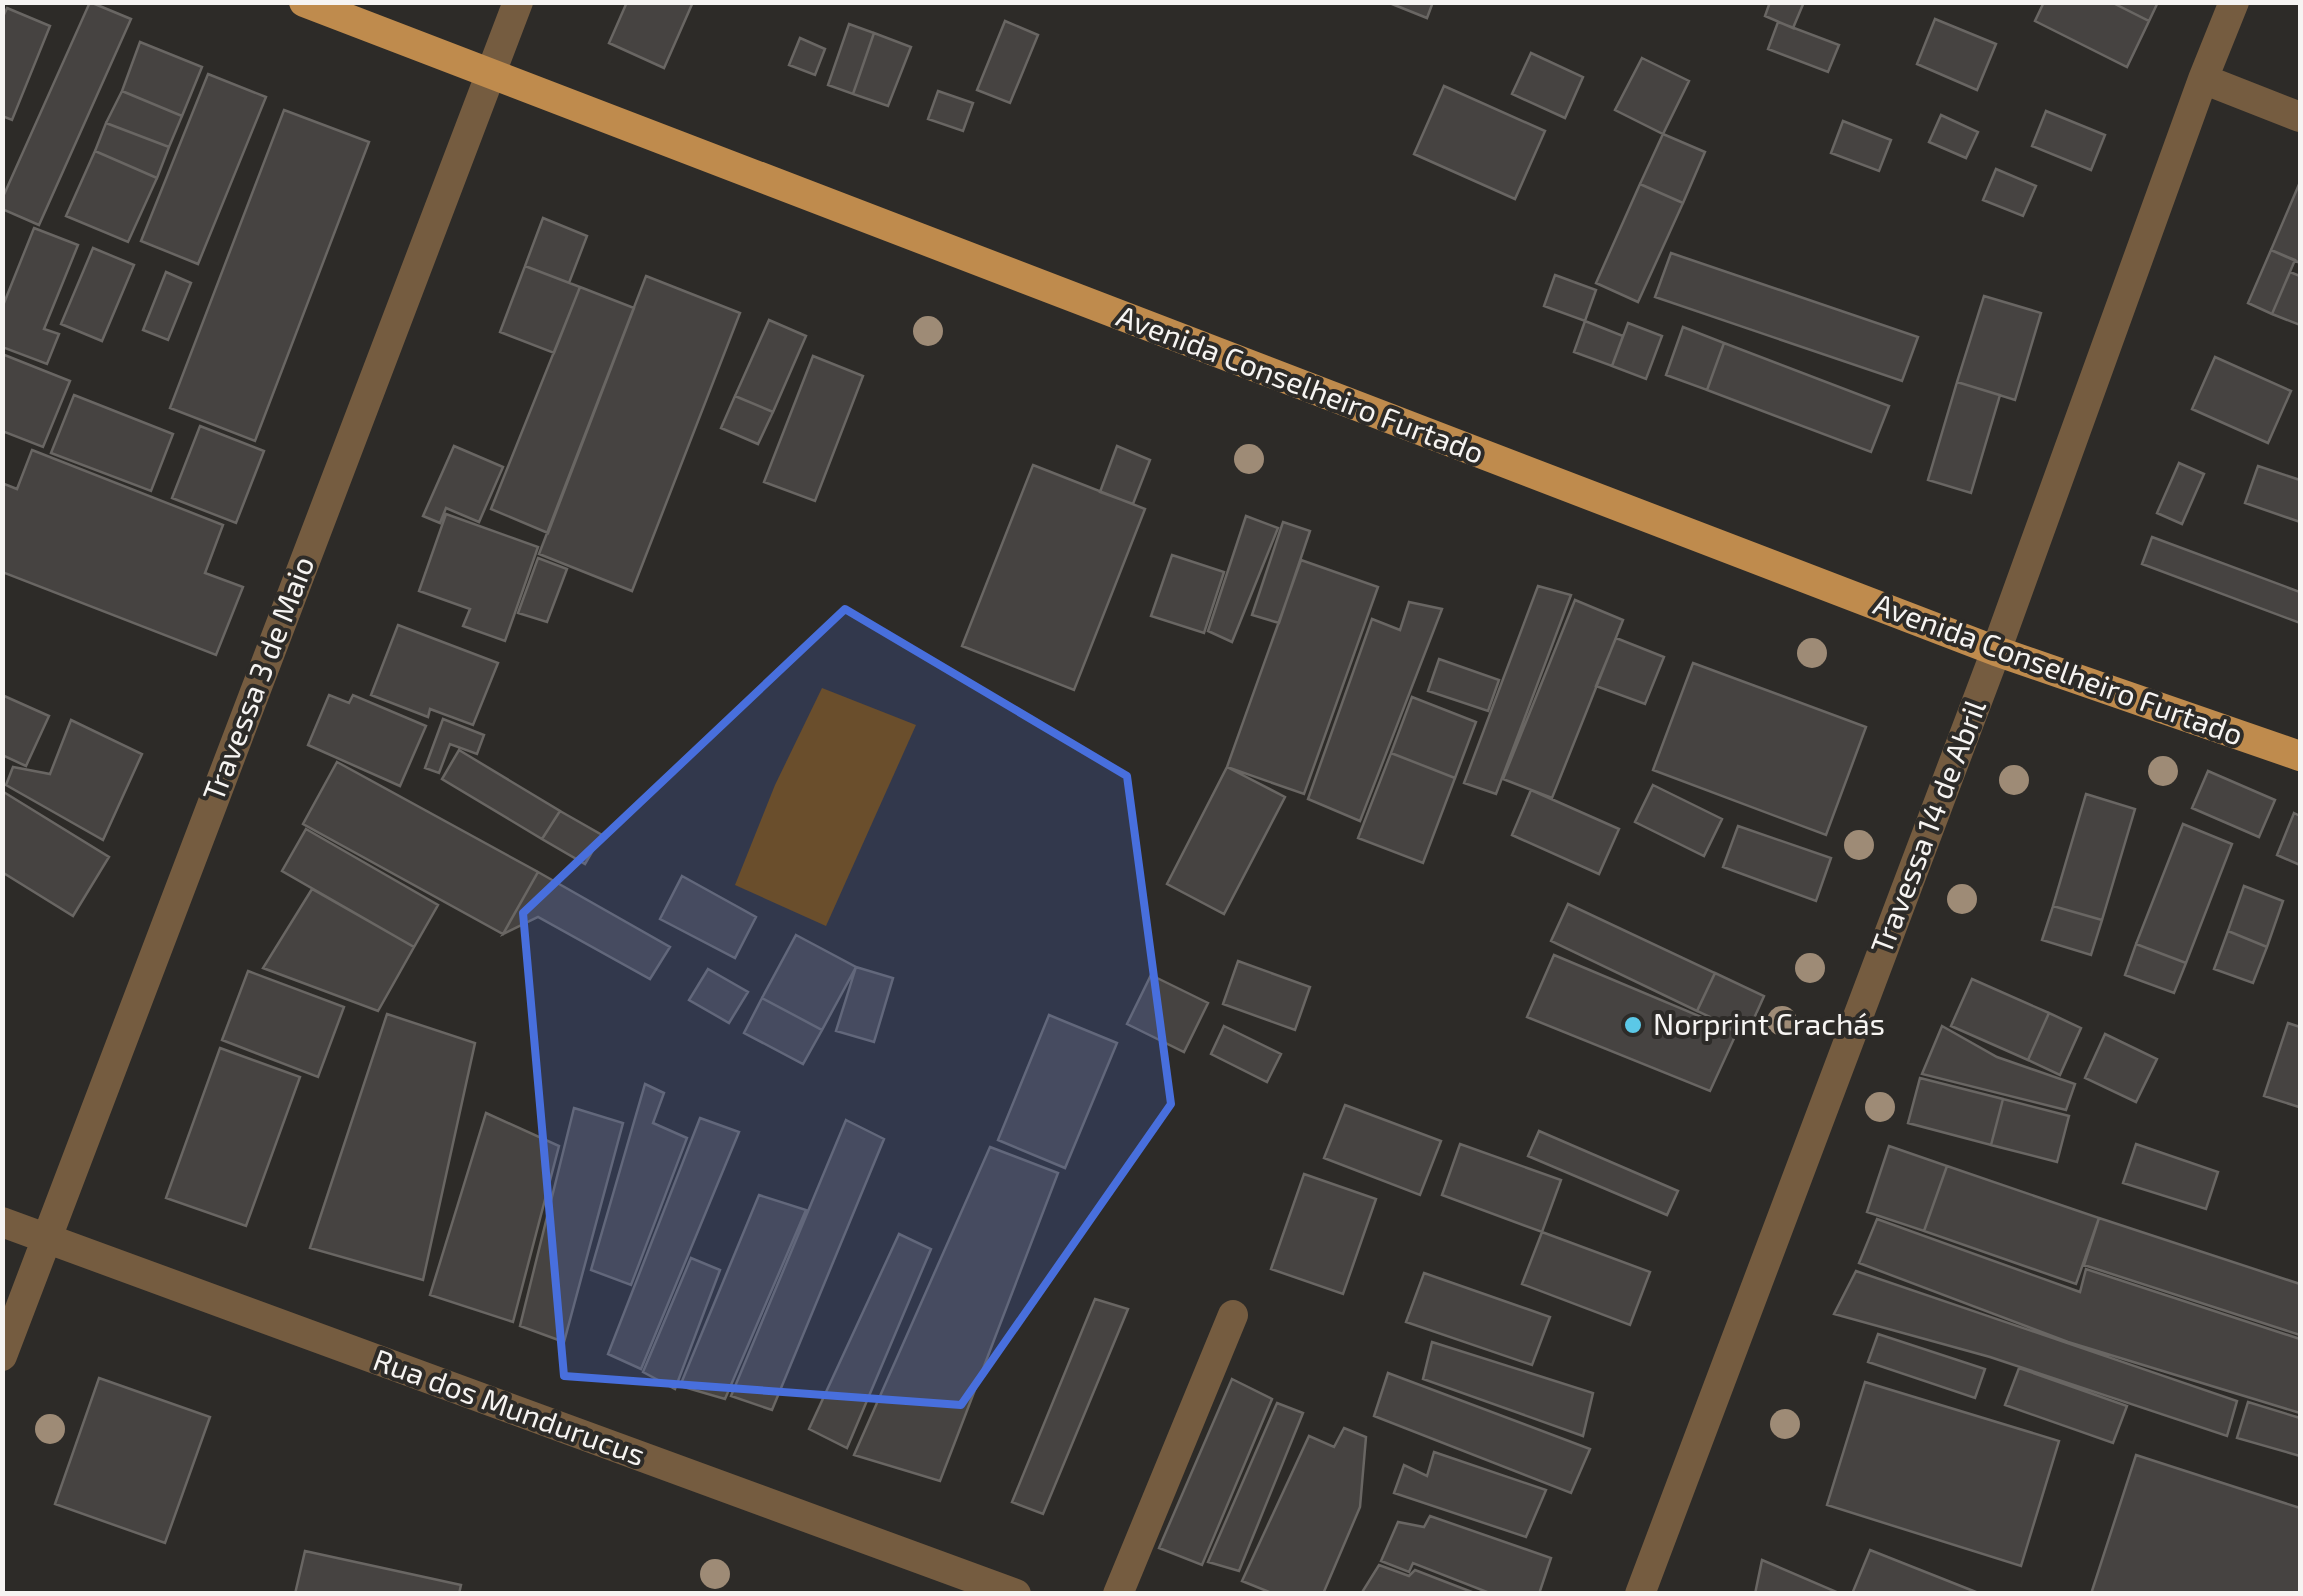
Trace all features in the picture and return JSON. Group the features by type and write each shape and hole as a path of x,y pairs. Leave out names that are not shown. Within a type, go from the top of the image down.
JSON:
{"main road":[{"name":"Avenida Conselheiro Furtado","path":"304,2 1996,651 2300,756"}],"street":[{"name":"Travessa 3 de Maio","path":"2,1356 518,2"},
{"name":"Travessa 14 de Abril","path":"1640,1594 1996,651 2234,2"},
{"path":"2203,79 2300,117"},
{"name":"Rua dos Mundurucus","path":"2,1222 1016,1594"},
{"path":"1118,1594 1233,1315"}],"highlighted area":[{"path":"845,609 1127,776 1171,1104 961,1405 564,1376 523,913"}],"shaded area":[{"path":"822,688 916,725 826,926 735,885 775,785"}],"building":[{"path":"90,2 131,19 39,225 2,209 2,199"},
{"path":"627,2 693,2 664,68 609,43"},
{"path":"1387,2 1433,2 1427,18"},
{"path":"1770,2 1804,2 1793,28 1765,16"},
{"path":"2044,2 2111,2 2149,21 2127,67 2035,21"},
{"path":"2111,2 2158,2 2149,21"},
{"path":"7,8 50,26 12,120 2,116 2,19"},
{"path":"1935,19 1996,44 1977,90 1917,64"},
{"path":"1005,21 1038,35 1010,103 977,90"},
{"path":"1778,22 1839,45 1828,72 1768,49"},
{"path":"849,24 874,33 853,94 828,85"},
{"path":"874,33 911,47 888,106 853,94"},
{"path":"800,38 825,49 815,75 789,65"},
{"path":"140,42 202,67 182,116 122,91"},
{"path":"1531,53 1583,77 1565,118 1512,94"},
{"path":"1642,58 1689,81 1663,134 1615,110"},
{"path":"208,74 266,97 198,264 141,241"},
{"path":"1444,86 1545,131 1515,199 1414,154"},
{"path":"122,91 182,116 169,147 106,123"},
{"path":"938,91 973,103 963,131 928,119"},
{"path":"284,110 369,142 255,441 170,408"},
{"path":"2046,111 2105,135 2091,170 2032,146"},
{"path":"1941,115 1978,132 1966,158 1929,142"},
{"path":"1843,121 1891,140 1879,171 1831,153"},
{"path":"106,123 169,147 157,178 95,151"},
{"path":"1663,134 1705,152 1683,203 1640,184"},
{"path":"95,151 157,178 128,242 66,216"},
{"path":"1996,169 2036,186 2023,216 1983,200"},
{"path":"2300,182 2300,263 2271,250"},
{"path":"1640,184 1683,203 1638,302 1596,283"},
{"path":"543,218 587,236 569,283 525,266"},
{"path":"34,228 78,245 44,329 59,334 47,364 2,347 2,308"},
{"path":"93,248 134,265 102,341 61,324"},
{"path":"2271,250 2295,260 2272,314 2248,303"},
{"path":"1671,253 1918,337 1902,381 1655,297"},
{"path":"525,266 580,287 554,353 500,332"},
{"path":"166,272 191,283 168,340 143,330"},
{"path":"2290,272 2300,276 2300,325 2272,314"},
{"path":"1555,275 1596,290 1585,321 1544,306"},
{"path":"646,276 740,313 632,591 539,554"},
{"path":"580,287 634,308 548,533 491,509"},
{"path":"1984,296 2041,313 2015,400 1957,382"},
{"path":"769,320 806,336 773,412 735,396"},
{"path":"1585,321 1623,336 1612,366 1574,352"},
{"path":"1628,323 1662,336 1646,379 1612,366"},
{"path":"1683,327 1724,343 1707,390 1666,375"},
{"path":"1724,343 1889,406 1871,452 1707,390"},
{"path":"2,354 70,381 43,447 2,431"},
{"path":"813,356 863,376 815,501 764,482"},
{"path":"2215,357 2291,391 2268,443 2192,409"},
{"path":"1957,382 2000,395 1971,493 1928,480"},
{"path":"74,395 173,434 151,491 51,453"},
{"path":"735,396 773,412 758,444 721,428"},
{"path":"200,426 264,451 236,523 172,498"},
{"path":"454,446 503,467 479,522 446,508 440,523 423,516"},
{"path":"1117,446 1150,460 1133,504 1100,492"},
{"path":"32,450 223,525 205,573 243,587 216,655 2,572 2,483 17,489"},
{"path":"2179,463 2204,474 2182,524 2157,513"},
{"path":"1033,465 1145,509 1074,690 962,646"},
{"path":"2258,466 2300,480 2300,522 2245,503"},
{"path":"446,514 538,547 505,641 463,626 470,609 419,591"},
{"path":"1246,516 1278,528 1232,642 1208,631"},
{"path":"1283,522 1310,531 1279,623 1252,615"},
{"path":"2152,537 2300,592 2300,623 2142,564"},
{"path":"1172,555 1224,572 1204,633 1151,616"},
{"path":"538,558 567,569 547,622 518,613"},
{"path":"1301,560 1378,587 1304,794 1227,767"},
{"path":"1538,586 1571,595 1496,794 1464,783"},
{"path":"1575,600 1623,620 1552,798 1503,779"},
{"path":"1409,602 1442,609 1360,821 1308,799 1372,619 1400,630"},
{"path":"398,625 498,663 473,725 430,709 428,717 371,695"},
{"path":"1616,638 1664,657 1645,704 1596,686"},
{"path":"1439,659 1499,680 1488,711 1428,691"},
{"path":"1693,663 1866,727 1826,835 1653,770"},
{"path":"2,695 49,716 26,766 2,755"},
{"path":"329,695 349,703 353,695 426,726 400,786 308,745"},
{"path":"1412,697 1476,722 1455,778 1391,753"},
{"path":"443,719 484,735 477,754 450,744 439,773 425,768"},
{"path":"71,720 142,754 103,840 6,785 13,767 50,774"},
{"path":"459,750 560,811 542,839 442,779"},
{"path":"1391,753 1455,778 1423,863 1358,838"},
{"path":"337,762 538,872 503,934 303,824"},
{"path":"1227,767 1285,797 1224,914 1167,884"},
{"path":"2208,771 2275,800 2259,837 2192,808"},
{"path":"1653,785 1722,819 1704,856 1635,822"},
{"path":"1531,790 1619,829 1599,874 1512,835"},
{"path":"2,791 109,857 73,916 2,872"},
{"path":"2086,794 2135,809 2102,920 2053,906"},
{"path":"560,811 602,835 585,864 542,839"},
{"path":"2294,813 2300,816 2300,865 2277,855"},
{"path":"2183,824 2232,844 2186,963 2136,944"},
{"path":"1738,826 1831,858 1816,901 1723,867"},
{"path":"306,829 438,905 414,947 282,871"},
{"path":"538,872 670,947 650,979 538,917 503,934"},
{"path":"682,876 756,917 735,958 660,919"},
{"path":"2244,886 2283,901 2267,947 2228,931"},
{"path":"312,889 414,947 378,1011 263,968"},
{"path":"1568,904 1715,973 1697,1011 1551,941"},
{"path":"2053,906 2102,920 2091,955 2042,940"},
{"path":"2228,931 2267,947 2253,983 2214,969"},
{"path":"796,935 856,967 822,1030 762,998"},
{"path":"2136,944 2186,963 2174,993 2125,975"},
{"name":"Norprint Crachás","path":"1554,955 1737,1032 1710,1091 1527,1017"},
{"path":"1238,961 1310,987 1295,1030 1223,1004"},
{"path":"856,967 893,978 874,1042 836,1031"},
{"path":"708,969 748,992 729,1023 689,1000"},
{"path":"248,971 344,1007 318,1077 222,1040"},
{"path":"1715,973 1764,996 1747,1034 1697,1011"},
{"path":"1151,975 1208,1003 1184,1052 1127,1024"},
{"path":"1972,979 2049,1013 2028,1060 1951,1026"},
{"path":"762,998 822,1030 803,1064 744,1033"},
{"path":"2049,1013 2081,1028 2060,1075 2028,1060"},
{"path":"387,1014 475,1043 423,1280 310,1248"},
{"path":"1049,1015 1117,1043 1065,1168 998,1140"},
{"path":"2288,1023 2300,1027 2299,1107 2264,1096"},
{"path":"1224,1026 1281,1054 1267,1082 1211,1054"},
{"path":"1942,1026 1997,1057 2075,1084 2066,1110 1922,1074"},
{"path":"2105,1034 2157,1059 2136,1102 2085,1078"},
{"path":"220,1048 300,1077 246,1226 166,1198"},
{"path":"1920,1078 2003,1099 1991,1145 1908,1123"},
{"path":"645,1084 664,1093 653,1123 687,1138 631,1285 591,1270"},
{"path":"2003,1099 2069,1116 2057,1162 1991,1145"},
{"path":"1345,1105 1441,1141 1420,1195 1324,1158"},
{"path":"574,1108 623,1123 564,1342 520,1326"},
{"path":"486,1113 559,1146 513,1322 430,1295"},
{"path":"700,1118 739,1132 641,1369 608,1354"},
{"path":"846,1120 884,1139 772,1410 731,1396"},
{"path":"1539,1131 1678,1191 1667,1215 1528,1156"},
{"path":"1460,1144 1561,1180 1542,1232 1442,1195"},
{"path":"2136,1144 2218,1172 2206,1209 2123,1183"},
{"path":"1889,1146 1947,1166 1924,1231 1867,1212"},
{"path":"990,1147 1058,1173 940,1481 854,1455"},
{"path":"1947,1166 2099,1218 2076,1284 1924,1231"},
{"path":"1304,1174 1376,1199 1343,1294 1271,1269"},
{"path":"759,1195 806,1210 725,1399 680,1386"},
{"path":"2099,1218 2300,1284 2300,1335 2084,1265"},
{"path":"1877,1219 2080,1292 2086,1269 2300,1339 2300,1413 2068,1342 1859,1263"},
{"path":"1542,1232 1650,1272 1630,1325 1522,1284"},
{"path":"899,1234 931,1249 847,1448 809,1429"},
{"path":"691,1258 720,1270 675,1389 643,1372"},
{"path":"1856,1271 2237,1401 2227,1436 1990,1357 1834,1314"},
{"path":"1424,1273 1550,1317 1532,1365 1406,1322"},
{"path":"1095,1299 1128,1309 1043,1514 1012,1502"},
{"path":"1878,1334 1985,1369 1975,1398 1868,1362"},
{"path":"1432,1342 1593,1393 1583,1436 1423,1379"},
{"path":"2019,1368 2127,1406 2113,1443 2005,1405"},
{"path":"1388,1373 1590,1449 1571,1493 1374,1416"},
{"path":"99,1378 210,1417 165,1543 55,1504"},
{"path":"1232,1379 1272,1399 1202,1565 1159,1548"},
{"path":"1865,1382 2059,1441 2021,1566 1827,1505"},
{"path":"2248,1402 2300,1418 2300,1456 2237,1438"},
{"path":"1277,1403 1303,1413 1239,1571 1208,1562"},
{"path":"1344,1428 1366,1437 1360,1507 1323,1594 1274,1594 1242,1581 1309,1436 1334,1447"},
{"path":"1434,1452 1546,1490 1526,1537 1394,1493 1404,1465 1427,1476"},
{"path":"2136,1455 2300,1508 2300,1594 2091,1594"},
{"path":"1430,1516 1551,1558 1539,1594 1492,1594 1413,1563 1409,1572 1381,1561 1398,1522 1424,1527"},
{"path":"1870,1550 1981,1594 1852,1594"},
{"path":"305,1551 461,1585 459,1594 295,1594"},
{"path":"1762,1560 1839,1593 1839,1594 1755,1594"},
{"path":"1379,1565 1409,1576 1415,1570 1477,1594 1361,1594"}],"place":[{"name":"Norprint Crachás","path":"1633,1025"}]}
